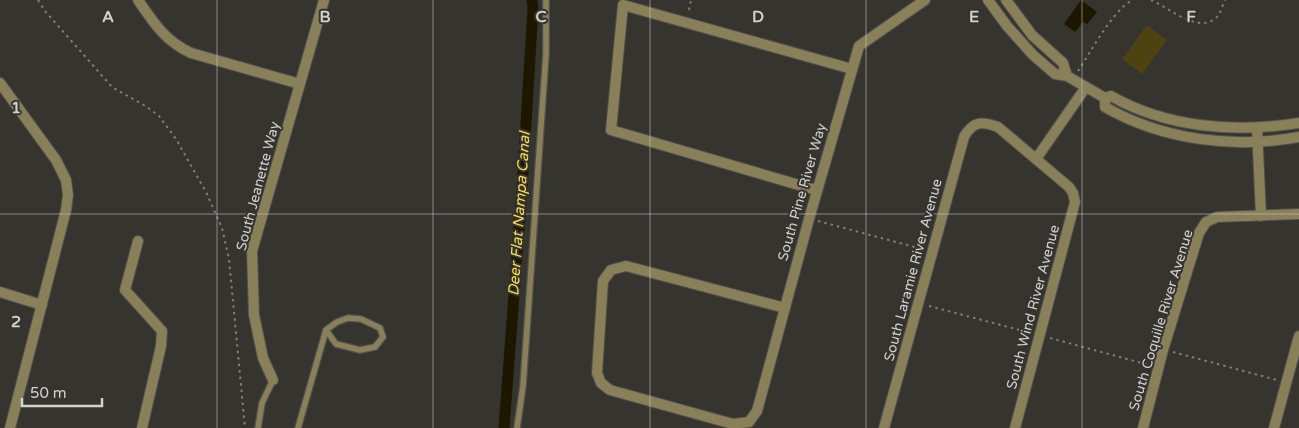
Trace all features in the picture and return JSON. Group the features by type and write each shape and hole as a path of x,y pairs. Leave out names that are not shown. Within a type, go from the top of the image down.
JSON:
{"street":[{"path":"138,0 165,37 178,47 191,53 300,84"},
{"name":"South Jeanette Way","path":"273,380 263,358 254,315 252,251 324,0"},
{"name":"South Pine River Way","path":"785,308 626,266 611,270 603,281 597,373 601,383 610,390 733,424 748,422 757,411 785,308 809,219 816,190 860,46 925,0"},
{"path":"988,0 1007,26 1033,55 1055,74 1069,77 1105,98 1111,96 1142,110 1202,125 1257,128 1299,123"},
{"path":"1006,0 1032,35 1063,63 1069,77"},
{"path":"816,190 611,130 623,5 852,69"},
{"path":"0,83 56,160 66,180 68,195 66,210 10,428"},
{"path":"1036,159 1086,87"},
{"path":"1105,98 1105,107 1117,114 1160,130 1201,139 1236,142 1275,141 1299,137"},
{"name":"South Laramie River Avenue","path":"884,428 964,137 969,129 976,124 987,123 998,127 1036,159"},
{"path":"1257,128 1260,216 1299,214"},
{"name":"South Wind River Avenue","path":"1015,428 1075,202 1074,193 1069,186 1036,159"},
{"name":"South Coquille River Avenue","path":"1143,428 1163,350 1199,233 1206,222 1217,218 1260,216"},
{"path":"138,240 126,290 162,331 161,346 142,428"},
{"path":"0,292 42,305"},
{"path":"1274,428 1299,336"}],"lane":[{"path":"517,428 523,386 546,54 546,0"},
{"path":"298,428 326,330 337,322 348,318 361,319 380,328 383,337 375,347 360,350 336,344 326,330"},
{"path":"258,428 262,403 273,380"}],"path":[{"path":"38,0 45,11 112,87 159,116 176,139 206,192 222,228 229,259 245,428"},
{"path":"689,10 691,0"},
{"path":"1069,77 1120,10 1132,0"},
{"path":"1152,0 1182,18 1201,22 1210,21 1215,18 1219,14 1225,0"},
{"path":"809,219 932,252"},
{"path":"1163,350 1286,383"}],"shaded area":[{"path":"1081,0 1097,12 1087,24 1083,22 1075,32 1064,24"},
{"path":"1147,25 1167,40 1142,74 1122,59"}],"waterway":[{"name":"Deer Flat Nampa Canal","path":"504,428 522,189 532,0"}]}
